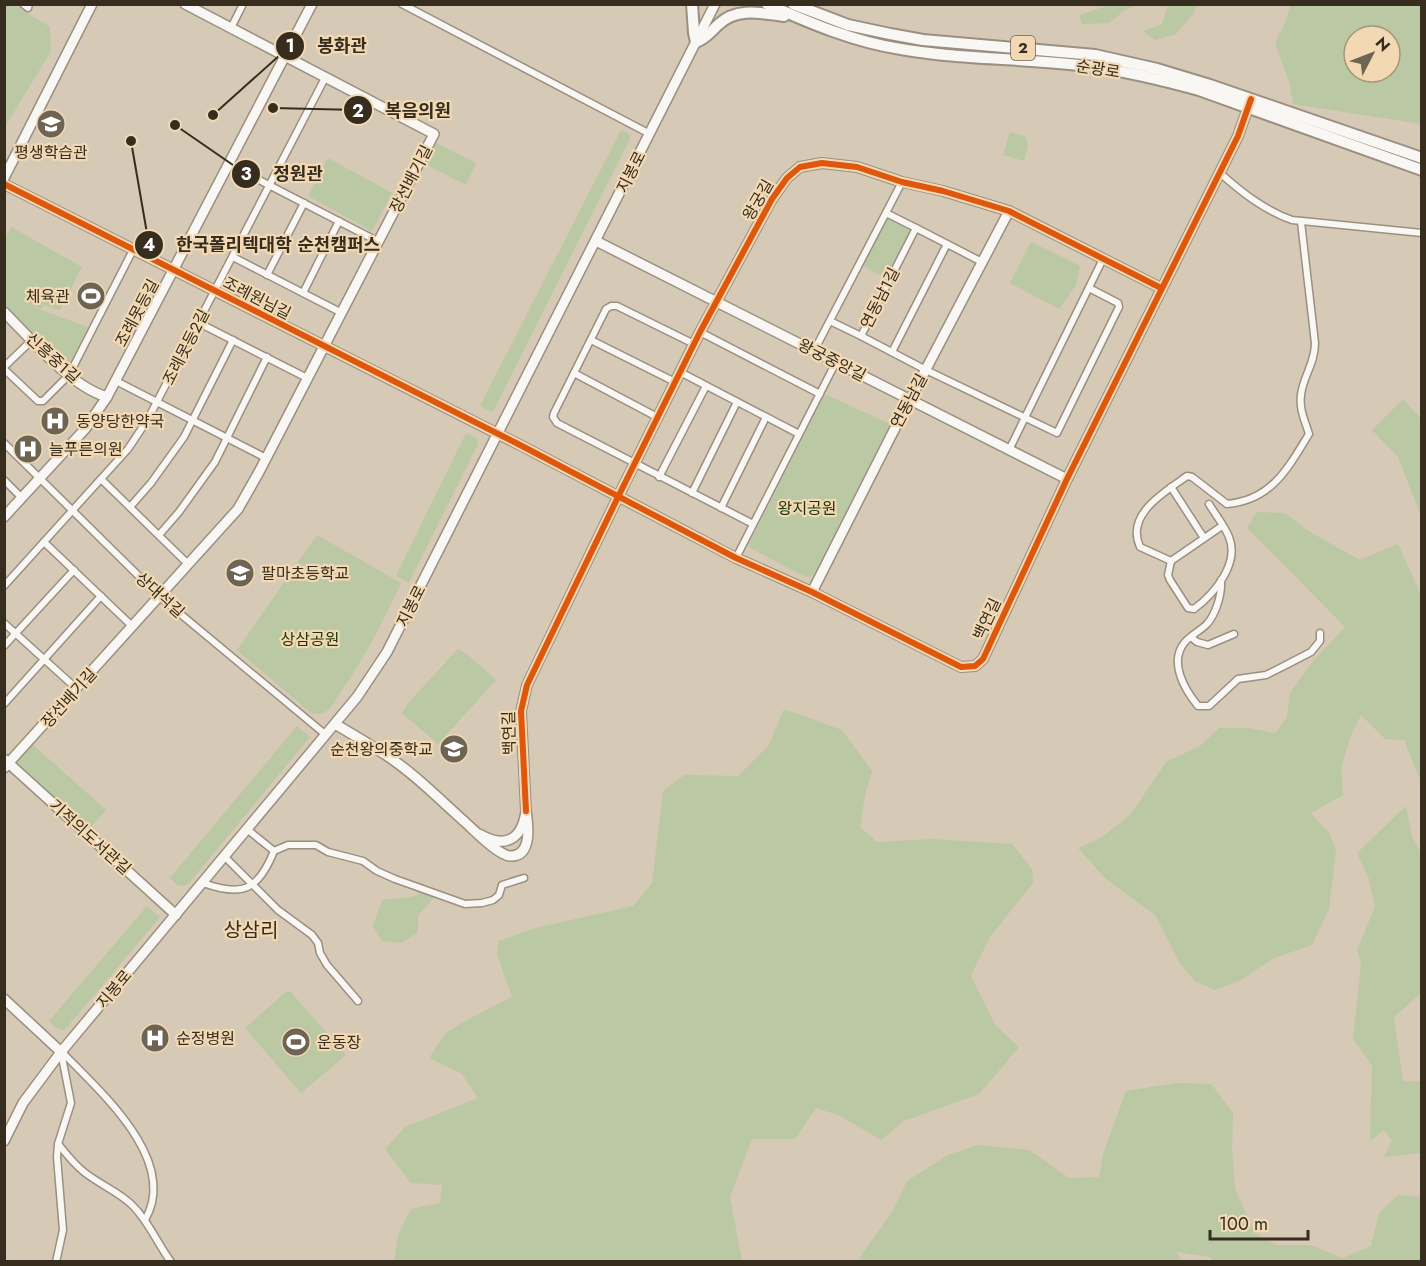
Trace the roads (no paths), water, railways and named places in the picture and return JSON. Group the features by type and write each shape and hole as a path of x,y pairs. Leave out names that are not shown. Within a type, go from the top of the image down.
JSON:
{"main road":[{"path":"692,4 696,42 705,39 720,22 740,13 754,12 799,18"},
{"name":"순광로","path":"767,4 799,18 872,43 899,49 1089,66 1163,80 1250,103 1422,158"},
{"name":"순광로","path":"795,5 848,25 923,40 1095,55 1157,69 1422,170"}],"street":[{"path":"23,4 28,8 29,4"},
{"path":"4,178 92,4"},
{"name":"장선배기길","path":"6,764 77,689 238,509 380,242 434,134 185,4"},
{"path":"231,28 243,4"},
{"name":"조례못등길","path":"4,517 85,429 107,397 312,4"},
{"path":"402,4 650,134"},
{"name":"지봉로","path":"5,1140 23,1103 62,1052 357,697 395,637 715,4"},
{"name":"조례못등2길","path":"4,586 128,449 158,402 325,78"},
{"name":"백연길","path":"498,434 736,558 812,592 961,667 975,666 983,659 1067,479 1238,136 1250,103"},
{"name":"왕궁길","path":"618,497 700,332 772,199 787,178 801,167 818,163 857,167 902,182 943,191 1009,211 1161,288"},
{"path":"228,164 380,242"},
{"path":"1219,171 1273,213 1302,222 1422,233"},
{"name":"연동남1길","path":"814,351 902,182"},
{"name":"조례원님길","path":"4,184 498,434"},
{"path":"267,275 304,203"},
{"name":"연동남길","path":"812,592 1009,211"},
{"path":"886,213 982,262"},
{"path":"303,293 339,221"},
{"path":"1171,561 1140,547 1137,540 1138,526 1143,511 1156,497 1187,476 1192,477 1227,504 1240,503 1279,481 1309,434 1301,407 1301,394 1315,354 1315,343 1302,222"},
{"name":"연동남1길","path":"916,228 861,336 1057,433 1119,307 1118,303 1089,288"},
{"name":"왕궁중앙길","path":"596,241 1067,479"},
{"path":"892,352 947,244"},
{"path":"32,340 4,368 40,402 43,402 69,375 133,250"},
{"path":"233,257 342,313"},
{"path":"1009,450 1103,259"},
{"path":"694,344 614,305 606,309 554,413 555,421 753,524"},
{"name":"신흥중1길","path":"4,312 69,375 96,393 107,397"},
{"path":"830,321 861,336"},
{"path":"199,322 308,378"},
{"path":"700,332 820,394"},
{"path":"130,507 171,458 233,340"},
{"path":"591,340 675,382"},
{"path":"159,535 196,489 228,438 267,357"},
{"path":"736,558 836,362"},
{"path":"680,372 799,434"},
{"path":"574,373 657,417"},
{"name":"조례못등2길","path":"116,381 266,458"},
{"path":"659,477 706,386"},
{"path":"692,493 737,402"},
{"path":"721,508 766,417"},
{"name":"상대석길","path":"4,443 160,597 326,735"},
{"path":"101,479 189,564"},
{"path":"4,480 22,498"},
{"path":"1171,487 1204,538"},
{"name":"백연길","path":"335,724 401,766 504,854 514,855 521,850 528,840 521,728 523,698 532,673 618,497"},
{"path":"1209,504 1229,536 1227,570 1202,603 1194,609 1188,608 1168,575 1171,561 1222,526"},
{"path":"44,542 132,626"},
{"path":"4,646 74,570"},
{"path":"1221,579 1221,588 1212,616 1207,624 1183,644 1180,651 1179,670 1198,706 1209,706 1238,679 1266,675 1311,652 1320,641 1320,633"},
{"path":"4,704 101,596"},
{"path":"4,623 77,689"},
{"path":"1191,637 1197,642 1208,645 1233,634"},
{"name":"기적의도서관길","path":"6,764 176,915"},
{"name":"백연길","path":"479,834 496,841 510,840 521,830 526,811"},
{"path":"248,830 274,851"},
{"path":"203,883 224,890 242,889 252,885 268,866 274,851 288,845 310,843 328,852 363,861 377,871 395,879 465,904 493,900 499,895 502,885 524,878"},
{"path":"225,857 278,910 312,935 318,942 320,953 327,965 358,1001"},
{"path":"4,999 62,1052 123,1117 153,1171 152,1206 145,1220"},
{"path":"56,1262 63,1230 58,1144 71,1103 62,1052"},
{"path":"58,1144 72,1162 86,1174 115,1191 131,1205 145,1220 171,1262"}],"place":[{"name":"복음의원","path":"273,108"},
{"name":"봉화관","path":"213,115"},
{"name":"평생학습관","path":"51,124"},
{"name":"정원관","path":"175,125"},
{"name":"한국폴리텍대학 순천캠퍼스","path":"131,141"},
{"name":"체육관","path":"91,296"},
{"name":"동양당한약국","path":"55,421"},
{"name":"늘푸른의원","path":"28,449"},
{"name":"팔마초등학교","path":"240,573"},
{"name":"순천왕의중학교","path":"454,749"},
{"name":"순정병원","path":"155,1038"},
{"name":"운동장","path":"296,1042"}],"district":[{"name":"상삼리","path":"251,930"}],"park label":[{"name":"왕지공원","path":"807,508"},
{"name":"상삼공원","path":"310,639"}]}
